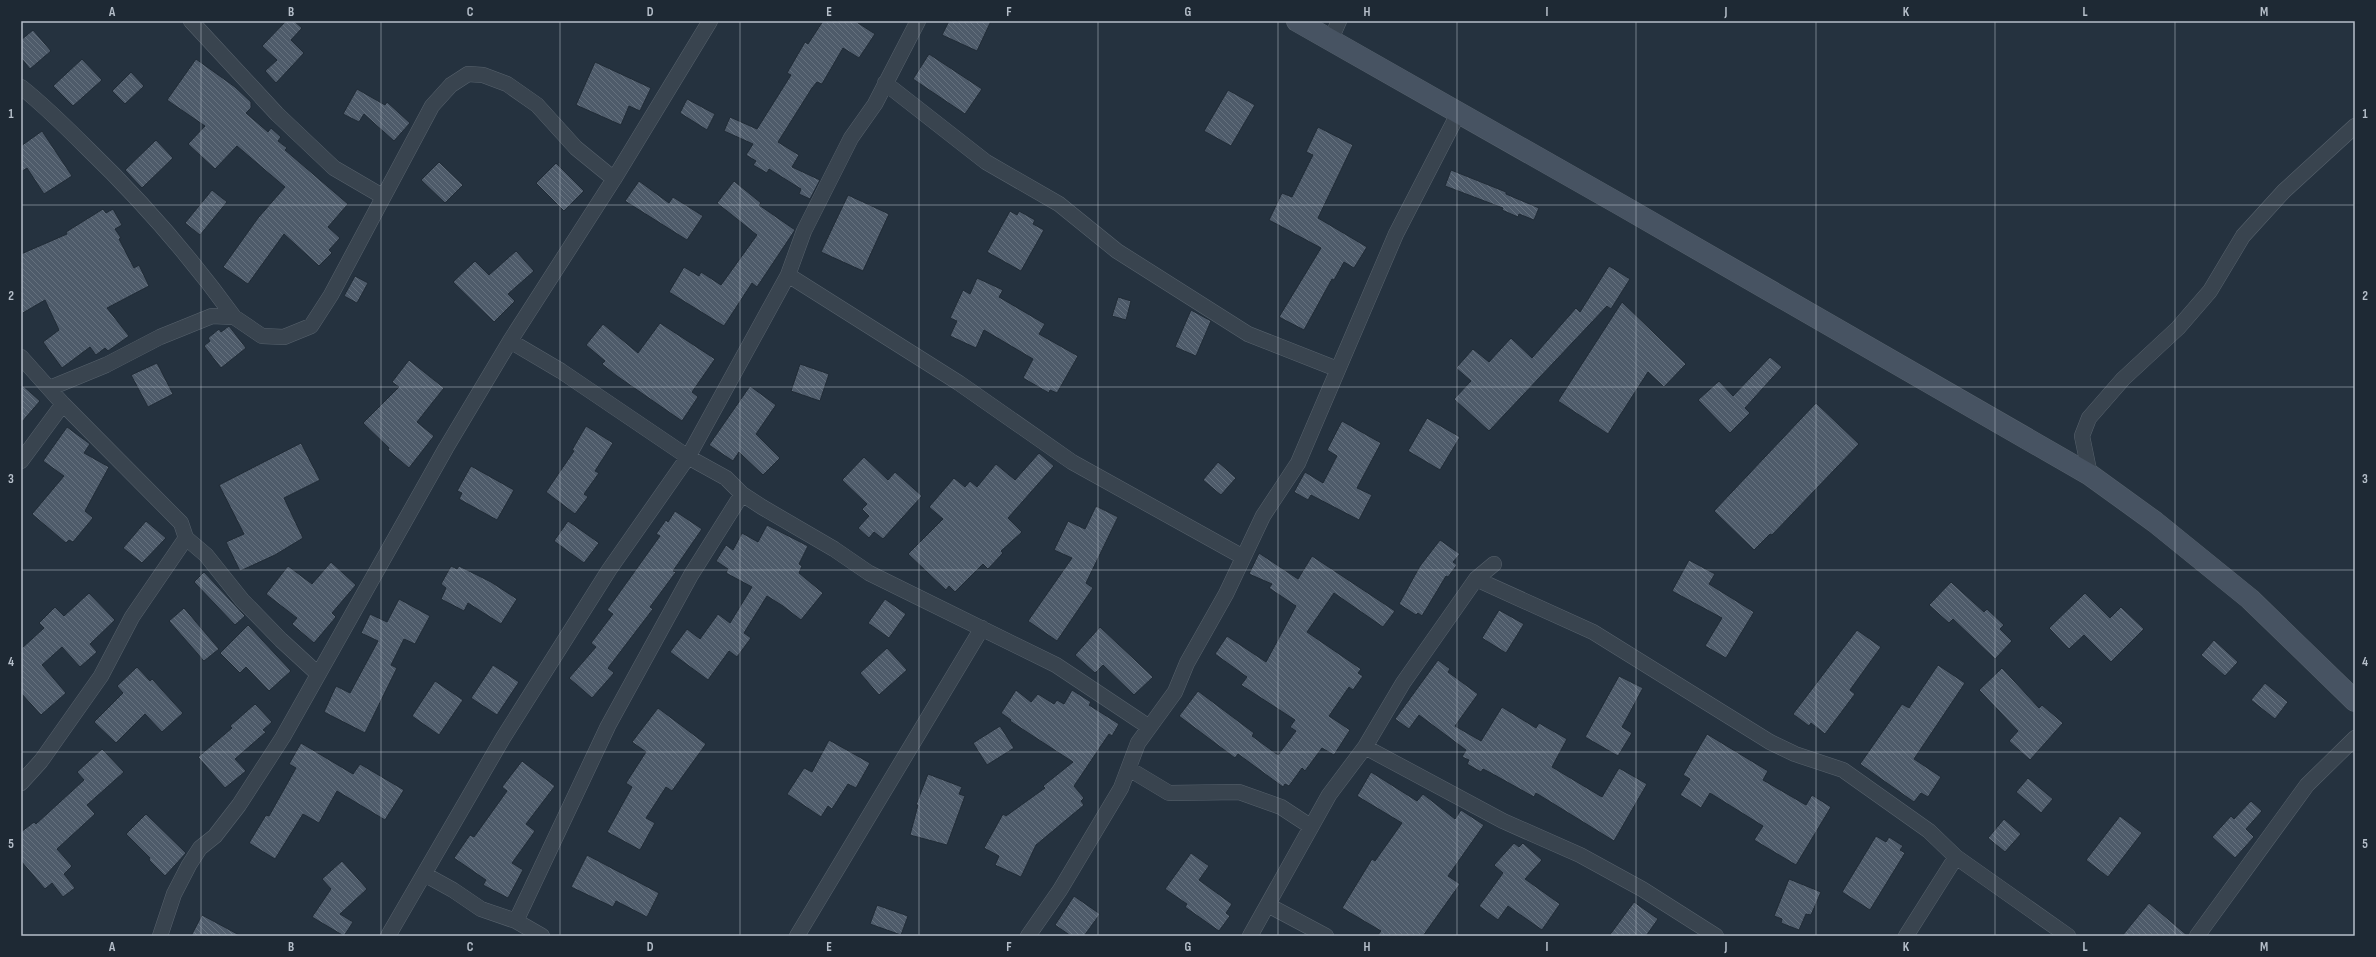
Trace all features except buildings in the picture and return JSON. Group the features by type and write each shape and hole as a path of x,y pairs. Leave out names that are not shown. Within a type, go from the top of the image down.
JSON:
{"main road":[{"path":"1297,21 1335,30 1459,112 2090,475 2155,522 2250,599 2355,701"}],"street":[{"path":"191,21 278,114 334,168 382,196"},
{"path":"160,936 174,894 189,865 200,848 215,836 239,805 283,737 446,448 510,341 614,179 710,21"},
{"path":"388,936 503,738 601,584 688,457 788,275 804,231 848,145 875,104 918,21"},
{"path":"21,87 41,102 128,188 196,264 234,317 262,336 284,337 311,326 331,295 382,196 432,106 451,85 468,74 483,75 507,84 537,105 576,148 614,179"},
{"path":"886,82 986,162 1058,204 1117,251 1248,334 1337,369"},
{"path":"1028,936 1060,890 1121,788 1138,743 1175,692 1187,663 1226,594 1263,516 1298,463 1396,234 1459,112"},
{"path":"2090,475 2082,436 2089,418 2123,379 2178,328 2210,291 2243,236 2284,191 2355,126"},
{"path":"788,275 958,383 1072,462 1243,557"},
{"path":"50,388 106,365 160,337 212,316 234,317"},
{"path":"510,341 561,371 688,457 726,478 742,494 869,573 1056,665 1149,727"},
{"path":"21,356 63,404 181,523 186,538 206,555 242,600 281,640 318,674"},
{"path":"21,461 63,404"},
{"path":"516,921 608,726 691,575 742,494"},
{"path":"21,783 41,761 101,676 132,617 186,538"},
{"path":"1250,936 1310,826 1329,795 1365,747 1403,683 1476,580 1494,564"},
{"path":"1476,580 1593,632 1770,742 1795,754 1843,770 1929,831 1956,857 2068,936"},
{"path":"797,936 982,628"},
{"path":"2197,936 2307,785 2355,738"},
{"path":"1365,747 1503,821 1580,855 1642,889 1716,936"},
{"path":"1129,769 1169,794 1239,792 1281,807 1310,826"},
{"path":"1906,936 1956,857"},
{"path":"424,874 453,890 481,909 516,921 542,936"},
{"path":"1268,905 1326,936"}]}
